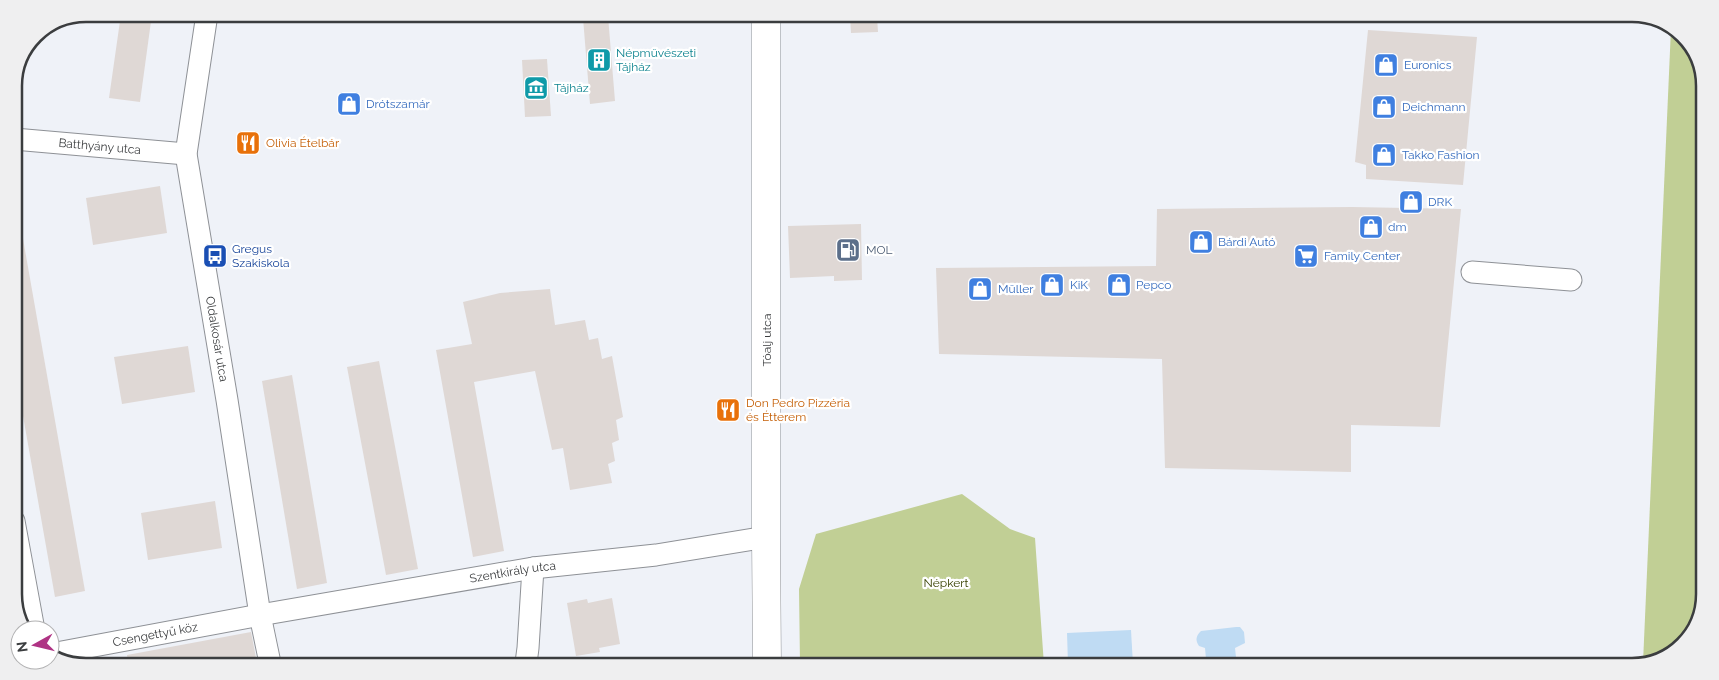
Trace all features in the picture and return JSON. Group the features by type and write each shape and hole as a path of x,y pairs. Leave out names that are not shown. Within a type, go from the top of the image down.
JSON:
{"street":[{"name":"Oldalkosár utca","path":"206,23 186,154 228,400 260,616 269,658"},
{"name":"Tóalj utca","path":"766,23 767,658"},
{"name":"Batthyány utca","path":"23,140 186,154"},
{"path":"1472,272 1570,280"},
{"name":"Szentkirály utca","path":"260,616 532,568 656,555 766,537"},
{"path":"526,658 532,568"},
{"path":"23,570 32,620"},
{"name":"Csengettyű köz","path":"61,652 260,616"}],"green space":[{"path":"1671,35 1678,41 1690,58 1696,82 1696,594 1695,606 1690,622 1678,639 1661,651 1643,656"},
{"name":"Népkert","path":"962,494 1010,529 1035,538 1044,658 800,658 799,589 816,534"}],"water":[{"path":"1240,627 1244,632 1245,643 1235,648 1236,657 1206,658 1205,648 1199,646 1197,640 1197,636 1201,631"},
{"path":"1131,630 1133,658 1068,658 1067,633"}],"building":[{"path":"120,23 151,23 140,102 109,98"},
{"name":"Népművészeti Tájház","path":"583,23 609,23 615,101 590,104"},
{"path":"850,23 877,23 878,32 851,33"},
{"path":"1368,30 1477,37 1463,185 1366,179 1366,165 1355,162"},
{"name":"Tájház","path":"547,59 551,116 525,117 522,60"},
{"path":"160,186 167,233 93,245 86,198"},
{"name":"Family Center","path":"1352,207 1461,209 1440,427 1351,425 1351,472 1165,468 1162,359 939,354 936,268 1156,266 1157,209"},
{"path":"861,224 862,280 834,281 834,276 790,278 788,226"},
{"path":"23,239 85,591 55,597 23,416"},
{"path":"550,289 555,325 585,320 589,340 598,338 602,359 612,356 623,417 616,420 619,440 612,443 615,461 608,464 612,483 570,490 563,448 552,450 535,371 474,382 504,551 473,557 436,350 472,344 463,302 500,293"},
{"path":"188,346 195,392 122,404 114,357"},
{"path":"379,361 418,569 386,575 347,367"},
{"path":"292,375 327,583 297,589 262,381"},
{"path":"215,501 222,548 148,560 141,513"},
{"path":"612,598 620,644 599,648 600,652 576,656 567,603 587,599 588,603"},
{"path":"251,632 256,658 127,658 127,655"}],"place":[{"name":"Népművészeti Tájház","path":"599,60"},
{"name":"Euronics","path":"1386,65"},
{"name":"Tájház","path":"536,88"},
{"name":"Drótszamár","path":"349,104"},
{"name":"Deichmann","path":"1384,107"},
{"name":"Olivia Ételbár","path":"248,143"},
{"name":"Takko Fashion","path":"1384,155"},
{"name":"DRK","path":"1411,202"},
{"name":"dm","path":"1371,227"},
{"name":"Bárdi Autó","path":"1201,242"},
{"name":"MOL","path":"848,250"},
{"name":"Gregus Szakiskola","path":"215,256"},
{"name":"Family Center","path":"1306,256"},
{"name":"KiK","path":"1052,285"},
{"name":"Pepco","path":"1119,285"},
{"name":"Müller","path":"980,289"},
{"name":"Don Pedro Pizzéria és Étterem","path":"728,410"}]}
